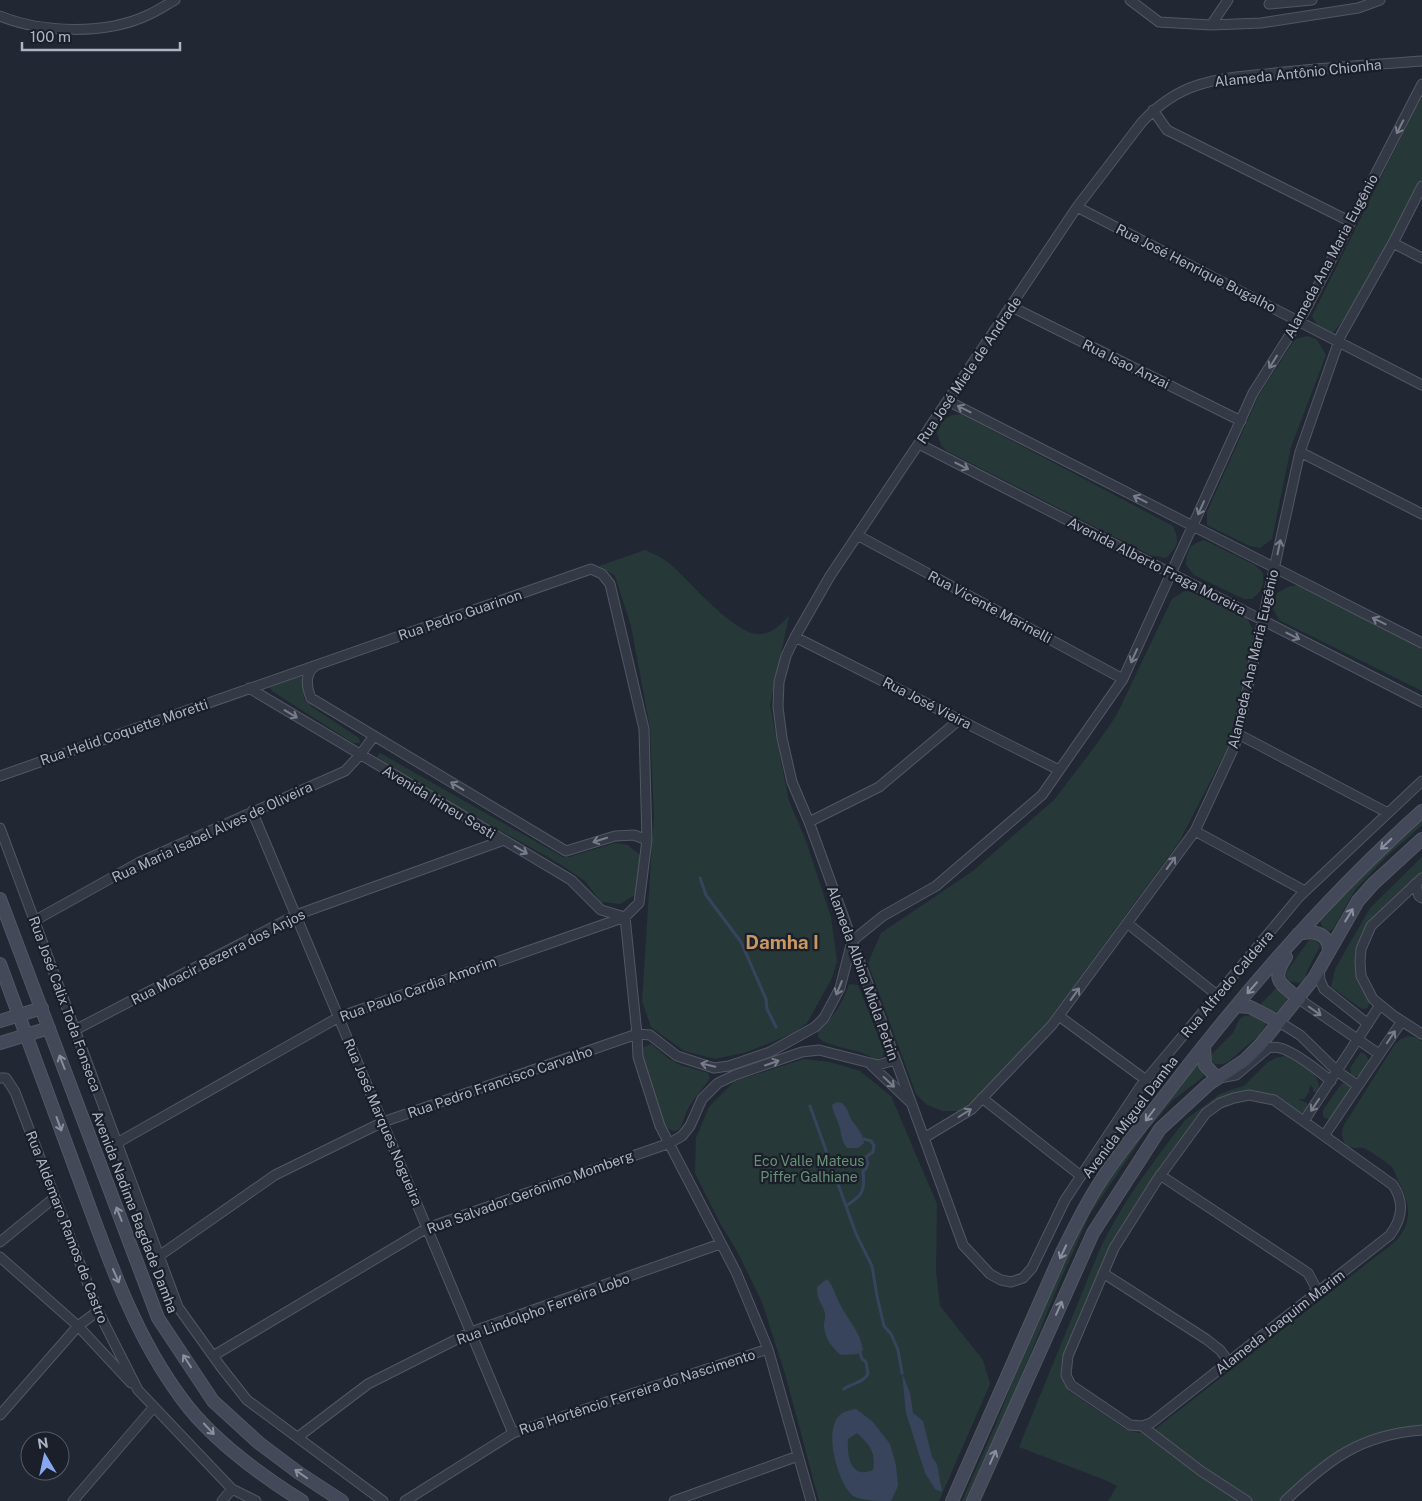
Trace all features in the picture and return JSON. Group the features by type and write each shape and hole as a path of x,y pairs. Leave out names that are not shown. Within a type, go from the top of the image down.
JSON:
{"street":[{"path":"0,16 16,23 44,28 85,29 115,26 147,16 175,0"},
{"path":"1130,0 1158,22 1211,25 1261,23 1358,8 1380,0"},
{"path":"1211,25 1228,0"},
{"path":"1269,4 1312,0"},
{"name":"Alameda Antônio Chionha","path":"1153,110 1178,93 1200,84 1224,79 1286,71 1422,62"},
{"name":"Alameda Ana Maria Eugênio","path":"852,941 883,916 936,886 1042,794 1123,679 1253,394 1298,321 1422,84"},
{"path":"1153,110 1167,130 1351,222"},
{"name":"Rua José Miele de Andrade","path":"794,637 830,576 1012,307 1077,207 1153,110"},
{"name":"Alameda Ana Maria Eugênio","path":"924,1138 972,1109 1059,1016 1195,830 1235,745 1300,452 1338,342 1422,186"},
{"name":"Rua José Henrique Bugalho","path":"1077,207 1422,385"},
{"path":"1393,243 1422,258"},
{"name":"Rua Isao Anzai","path":"1012,307 1241,421"},
{"path":"948,401 1422,643"},
{"name":"Avenida Alberto Fraga Moreira","path":"919,444 1422,702"},
{"path":"1300,452 1422,514"},
{"name":"Rua Vicente Marinelli","path":"857,535 1123,679"},
{"name":"Rua Pedro Guarinon","path":"249,688 591,568 602,574 610,584 644,729 647,840"},
{"name":"Rua José Vieira","path":"794,637 1059,770"},
{"name":"Alameda Albina Miola Petrin","path":"794,637 786,656 779,682 778,707 782,738 792,782 963,1245 990,1274 1001,1280 1011,1282"},
{"name":"Avenida Irineu Sesti","path":"318,665 311,669 308,678 311,698 566,851 615,836 634,835 647,840"},
{"name":"Avenida Irineu Sesti","path":"249,688 571,880 601,910 625,917"},
{"name":"Rua Helid Coquette Moretti","path":"0,776 249,688"},
{"path":"808,822 878,787 959,720"},
{"path":"1238,734 1388,813"},
{"name":"Rua Maria Isabel Alves de Oliveira","path":"34,921 140,862 345,771 374,736"},
{"name":"Rua Alfredo Caldeira","path":"1011,1282 1023,1278 1032,1268 1065,1200 1146,1080 1305,891 1422,781"},
{"name":"Rua José Marques Nogueira","path":"252,811 513,1433"},
{"name":"Avenida Miguel Damha","path":"952,1501 1062,1252 1087,1202 1101,1180 1204,1045 1298,935 1337,892 1422,811"},
{"name":"Rua José Calix Toda Fonseca","path":"0,828 178,1307 247,1400 383,1501"},
{"path":"1195,830 1305,891"},
{"path":"973,1501 1093,1233 1160,1129 1217,1078 1245,1060 1260,1045 1299,999 1319,969 1358,901 1373,884 1422,839"},
{"name":"Rua Moacir Bezerra dos Anjos","path":"75,1030 296,915 504,840"},
{"path":"647,840 638,904 625,917 638,1057 660,1126 736,1272 768,1349 811,1501"},
{"path":"1419,881 1419,896 1422,898"},
{"path":"1419,881 1371,926 1361,949 1361,976 1377,1002 1422,1034"},
{"name":"Avenida Nadima Bagdade Damha","path":"0,899 158,1318 213,1401 259,1442 298,1473 342,1501"},
{"name":"Rua Paulo Cardia Amorim","path":"117,1143 339,1017 625,917"},
{"path":"1127,923 1217,995"},
{"path":"1329,950 1326,939 1320,933 1306,932 1298,935 1278,969 1282,986 1379,1054"},
{"path":"637,1034 650,1035 677,1056 714,1068 729,1066 770,1052 815,1027 824,1018 840,988 852,941"},
{"path":"0,964 112,1266 149,1349 182,1400 217,1437 261,1475 302,1501"},
{"path":"1319,969 1320,980 1327,993 1368,1024"},
{"path":"1304,1121 1368,1024 1377,1002"},
{"path":"1237,1006 1250,1007 1300,1035 1337,1071 1358,1086"},
{"path":"0,1021 42,1008"},
{"path":"1059,1016 1146,1080"},
{"path":"1248,1501 1201,1471 1142,1426 1130,1425 1071,1384 1066,1374 1068,1356 1114,1248 1160,1175 1206,1113 1220,1103 1234,1098 1249,1096 1274,1100 1324,1136 1402,1021"},
{"path":"0,1043 49,1028"},
{"name":"Rua Pedro Francisco Carvalho","path":"159,1256 275,1175 383,1122 637,1034"},
{"path":"1204,1045 1205,1065 1209,1072 1217,1078 1236,1075 1268,1048 1274,1047 1289,1052 1331,1080"},
{"path":"670,1143 682,1136 690,1126 702,1099 718,1084 735,1075 802,1052 819,1050 878,1065 895,1060"},
{"path":"867,1062 911,1103"},
{"name":"Rua Aldemaro Ramos de Castro","path":"3,1078 15,1092 98,1311 138,1390 232,1489 256,1501"},
{"path":"982,1098 1081,1176"},
{"name":"Alameda Joaquim Marim","path":"1142,1426 1151,1424 1390,1236 1397,1225 1401,1216 1401,1205 1398,1193 1393,1185 1324,1136"},
{"name":"Rua Salvador Gerônimo Momberg","path":"213,1356 427,1228 670,1143"},
{"path":"1160,1175 1308,1273 1315,1286 1315,1294"},
{"path":"0,1242 54,1198"},
{"name":"Rua Lindolpho Ferreira Lobo","path":"298,1437 368,1384 471,1332 720,1244"},
{"path":"0,1256 78,1326 138,1390"},
{"path":"1103,1273 1206,1339 1220,1350 1229,1362"},
{"path":"0,1414 78,1326 98,1311"},
{"name":"Rua Hortêncio Ferreira do Nascimento","path":"405,1501 513,1433 768,1349"},
{"path":"73,1501 154,1408"},
{"path":"1285,1501 1314,1473 1347,1451 1376,1438 1422,1430"},
{"path":"674,1501 798,1456"},
{"path":"222,1501 232,1489"}],"green space":[{"path":"1422,95 1422,179 1390,240 1343,320 1333,333 1318,327 1312,316"},
{"path":"1308,336 1317,340 1326,355 1291,447 1272,539 1260,548 1250,546 1207,525 1207,512 1259,395 1295,339"},
{"path":"961,414 1173,526 1177,536 1177,544 1166,558 1150,555 947,451 941,445 937,433 945,419"},
{"path":"1204,540 1255,565 1263,573 1262,588 1252,599 1244,599 1194,575 1186,565 1188,552 1192,546"},
{"path":"645,550 669,563 725,617 750,632 764,634 776,628 789,616 770,705 789,801 805,838 831,917 837,961 832,978 807,1023 794,1033 747,1052 715,1059 684,1051 651,1027 642,1001 654,815 650,728 631,626 615,576 599,566"},
{"path":"1290,586 1299,586 1422,649 1422,691 1279,620 1273,608 1277,593"},
{"path":"1186,590 1246,616 1254,632 1228,747 1179,842 1048,1021 979,1096 960,1111 943,1111 927,1105 916,1094 868,963 881,933 973,871 1054,800 1116,716 1172,599"},
{"path":"302,676 304,698 312,707 359,738 360,743 353,743 272,691 269,687"},
{"path":"380,753 563,857 569,857 615,843 628,845 640,855 635,895 620,904 601,902 585,881 560,864 375,760"},
{"path":"1422,815 1422,825 1386,857 1355,890 1333,929 1330,931 1324,928 1320,918"},
{"path":"1422,857 1422,874 1377,915 1361,940 1356,953 1356,968 1358,978 1369,1004 1368,1008 1362,1009 1331,987 1335,969 1370,908"},
{"path":"1316,939 1320,946 1305,979 1299,983 1289,981 1286,976 1287,971 1309,940"},
{"path":"849,984 858,985 884,1051 883,1057 876,1060 861,1053 829,1044 818,1037 818,1031 837,1010"},
{"path":"1276,988 1288,998 1280,1011 1275,1012 1266,1009 1261,1004"},
{"path":"1253,1015 1267,1023 1258,1036 1229,1061 1223,1064 1214,1064 1211,1058 1212,1054 1233,1033 1239,1020 1244,1016"},
{"path":"1408,1036 1418,1038 1422,1042 1422,1425 1381,1434 1344,1450 1310,1471 1280,1501 1108,1501 1117,1486 1019,1447 1100,1249 1128,1198 1185,1120 1220,1094 1245,1085 1268,1062 1286,1056 1297,1062 1314,1075 1319,1086 1318,1092 1313,1092 1313,1088 1310,1085 1309,1092 1304,1099 1298,1099 1307,1103 1307,1109 1301,1113 1276,1096 1252,1092 1234,1093 1221,1098 1202,1113 1136,1203 1111,1246 1062,1363 1062,1378 1069,1391 1125,1429 1139,1433 1154,1430 1396,1241 1405,1227 1408,1206 1394,1171 1390,1165 1366,1149 1348,1146 1343,1139 1342,1130 1395,1044"},
{"path":"651,1044 669,1059 680,1065 708,1073 710,1078 691,1104 682,1125 677,1131 670,1130 665,1125 641,1052 644,1047"},
{"path":"1361,1052 1366,1055 1369,1061 1361,1075 1354,1077 1351,1074 1350,1068"},
{"name":"Eco Valle Mateus Piffer Galhiane","path":"804,1059 830,1062 860,1071 891,1096 937,1204 936,1271 940,1306 983,1360 990,1384 939,1501 819,1501 786,1377 762,1302 695,1173 696,1138 709,1107 735,1081"},
{"path":"1198,1059 1203,1077 1173,1100 1148,1129 1090,1214 968,1501 962,1501 995,1426 1051,1285 1105,1179"},
{"path":"1342,1083 1349,1085 1350,1091 1330,1119 1323,1117 1323,1110"}],"water":[{"path":"837,1102 845,1106 862,1135 864,1143 858,1148 847,1148 844,1143 833,1111 832,1105"},
{"path":"827,1279 859,1337 863,1350 858,1354 841,1355 827,1338 824,1329 825,1314 817,1287"},
{"path":"902,1373 910,1393 913,1413 923,1421 932,1457 937,1464 942,1492 935,1489 925,1473 906,1413"},
{"path":"856,1409 873,1422 890,1444 896,1465 898,1486 891,1501 857,1498 847,1490 842,1480 834,1456 833,1431 835,1421 841,1414","holes":["857,1433 871,1449 874,1458 873,1470 861,1472 853,1467 851,1463 848,1439"]}],"waterway":[{"path":"700,878 706,895 741,942 776,1027"},
{"path":"810,1106 856,1234 872,1266 884,1326 891,1334 898,1350 902,1373"},
{"path":"846,1206 862,1192 864,1183 863,1171 868,1163 866,1157 873,1152 874,1145 871,1141 864,1139"},
{"path":"844,1389 863,1379 868,1374 866,1362 862,1359 860,1352"}],"district":[{"name":"Damha I","path":"782,942"}]}
